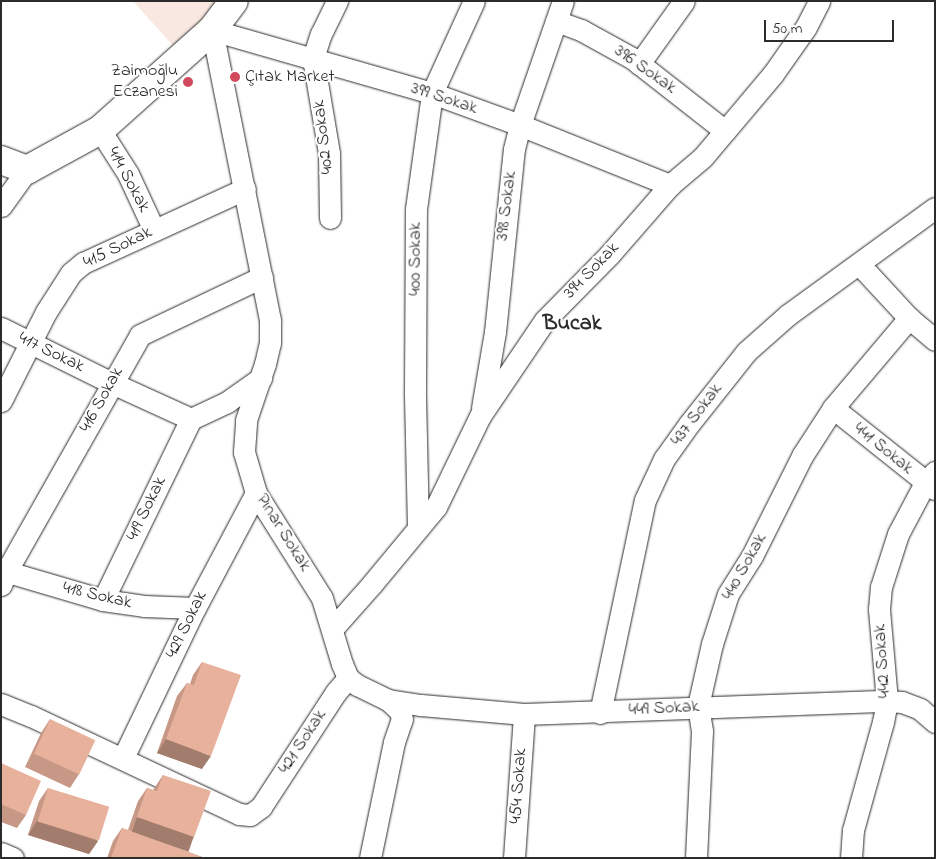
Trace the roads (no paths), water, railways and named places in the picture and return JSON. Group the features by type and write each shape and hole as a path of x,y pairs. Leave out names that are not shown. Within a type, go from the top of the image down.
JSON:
{"street":[{"path":"1,206 27,170 100,130 212,30 234,1"},
{"name":"402 Sokak","path":"330,218 328,153 313,58 321,34 337,1"},
{"name":"400 Sokak","path":"418,528 415,391 416,209 432,93 474,1"},
{"path":"640,64 684,1"},
{"name":"394 Sokak","path":"333,628 436,506 480,416 545,320 609,255 670,186 703,157 726,131 773,74 806,26 819,1"},
{"name":"396 Sokak","path":"560,11 581,30 640,64 726,131"},
{"name":"398 Sokak","path":"480,416 495,332 508,192 520,125 560,11"},
{"name":"399 Sokak","path":"212,30 432,93 520,125 670,186"},
{"name":"Pınar Sokak","path":"212,30 270,320 270,343 261,378 246,420 244,452 256,493 322,598 348,678"},
{"name":"414 Sokak","path":"100,130 128,174 154,230"},
{"path":"1,160 27,170"},
{"name":"415 Sokak","path":"1,401 50,306 71,273 83,263 245,189"},
{"name":"437 Sokak","path":"600,713 645,500 664,459 746,352 789,314 935,208"},
{"path":"859,264 909,318 935,340"},
{"name":"416 Sokak","path":"3,575 140,335 262,277"},
{"name":"440 Sokak","path":"696,858 702,730 698,706 712,644 728,594 752,556 802,456 833,408 909,318"},
{"name":"417 Sokak","path":"1,328 112,383 191,419"},
{"path":"191,419 227,402 261,378"},
{"name":"441 Sokak","path":"833,408 932,481"},
{"name":"419 Sokak","path":"103,600 191,419"},
{"name":"442 Sokak","path":"850,858 853,830 884,722 887,702 879,609 881,586 898,534 932,481"},
{"name":"429 Sokak","path":"122,758 195,608 256,493"},
{"name":"418 Sokak","path":"3,575 103,600 144,606 195,608"},
{"path":"348,678 357,685 388,700 400,711 402,719 394,742 370,858"},
{"name":"421 Sokak","path":"122,758 239,814 250,816 261,807 336,692 348,678"},
{"name":"449 Sokak","path":"388,700 421,706 524,714 600,713 698,706 807,706 902,702 920,709 935,722"},
{"path":"1,704 122,758"},
{"name":"454 Sokak","path":"514,858 524,714"},
{"path":"1,853 13,858"}],"place":[{"name":"Çıtak Market","path":"235,77"},
{"name":"Zaimoğlu Eczanesi","path":"188,82"}],"district":[{"name":"Bucak","path":"572,325"}]}
